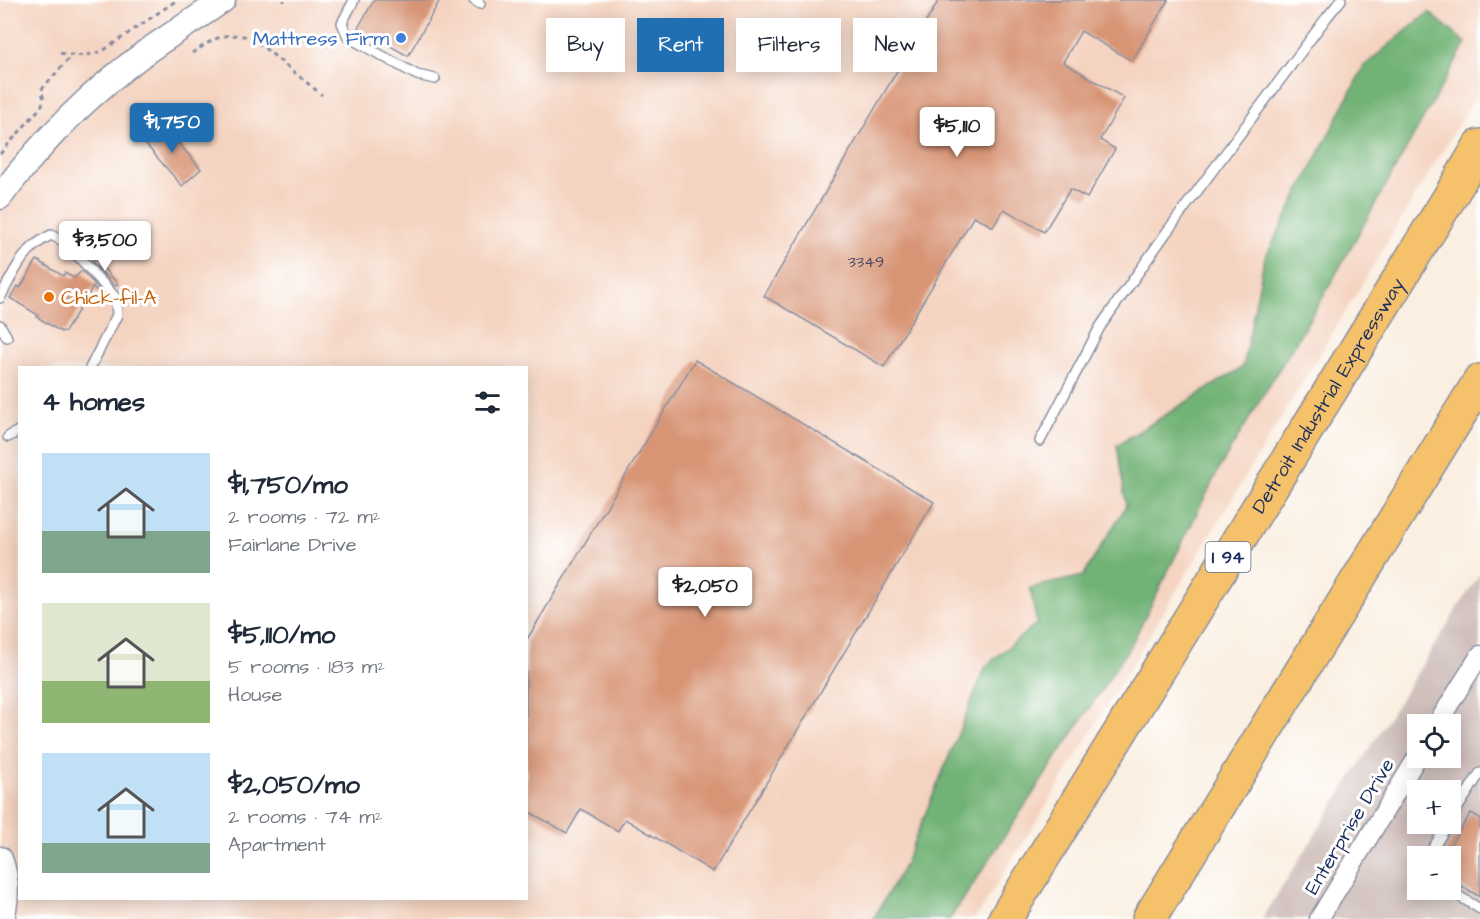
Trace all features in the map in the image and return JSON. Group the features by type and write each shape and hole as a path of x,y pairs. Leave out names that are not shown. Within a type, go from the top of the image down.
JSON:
{"highway":[{"name":"Detroit Industrial Expressway","path":"1005,919 1480,146"},
{"path":"1149,919 1480,381"}],"street":[{"path":"0,197 42,146 83,103 147,51 223,0"},
{"path":"1443,714 1480,655"},
{"name":"Enterprise Drive","path":"1319,919 1411,768"},
{"path":"0,859 5,875 6,891 2,919"}],"lane":[{"path":"354,0 342,23 348,37 417,75 435,79"},
{"path":"1040,441 1101,327 1166,233 1341,0"},
{"path":"0,298 21,259 40,241 51,235 65,242 116,298 117,315 91,366"},
{"path":"0,326 7,337"},
{"path":"8,437 18,431"},
{"path":"1461,803 1480,773"},
{"path":"1461,897 1480,909"}],"path":[{"path":"60,53 71,56 89,55 104,50 177,0"},
{"path":"192,53 226,35 251,37 322,95"},
{"path":"0,154 41,107 44,99 41,90 71,56"}],"shaded area":[{"path":"0,0 1480,0 1480,89 1039,818 975,919 0,919"},
{"path":"1480,573 1480,919 1262,919"}],"green space":[{"path":"1429,12 1466,43 1324,295 1220,467 1131,645 950,919 873,919 903,868 986,666 1037,623 1030,588 1083,576 1126,506 1117,445 1243,367 1264,260 1364,66"}],"building":[{"path":"374,0 440,0 408,56 358,28"},
{"path":"939,0 1168,0 1132,61 1081,31 1063,62 1124,98 1100,140 1115,149 1087,198 1070,189 1044,232 1004,209 993,227 974,216 884,367 764,296 896,72 937,72 937,18 928,18"},
{"path":"161,123 201,169 182,186 142,140"},
{"path":"95,259 118,284 115,286 92,262"},
{"name":"Chick-fil-A","path":"37,260 63,276 65,273 74,278 82,271 105,295 103,297 93,287 65,332 61,332 10,298 18,286 20,288"},
{"path":"695,360 934,502 713,872 625,819 618,831 581,809 567,833 528,811 528,638"},
{"path":"1471,813 1480,818 1480,897 1461,886 1461,846 1450,846 1457,834 1461,834 1461,828"}],"place":[{"name":"Mattress Firm","path":"401,38"},
{"name":"Chick-fil-A","path":"49,297"}]}
